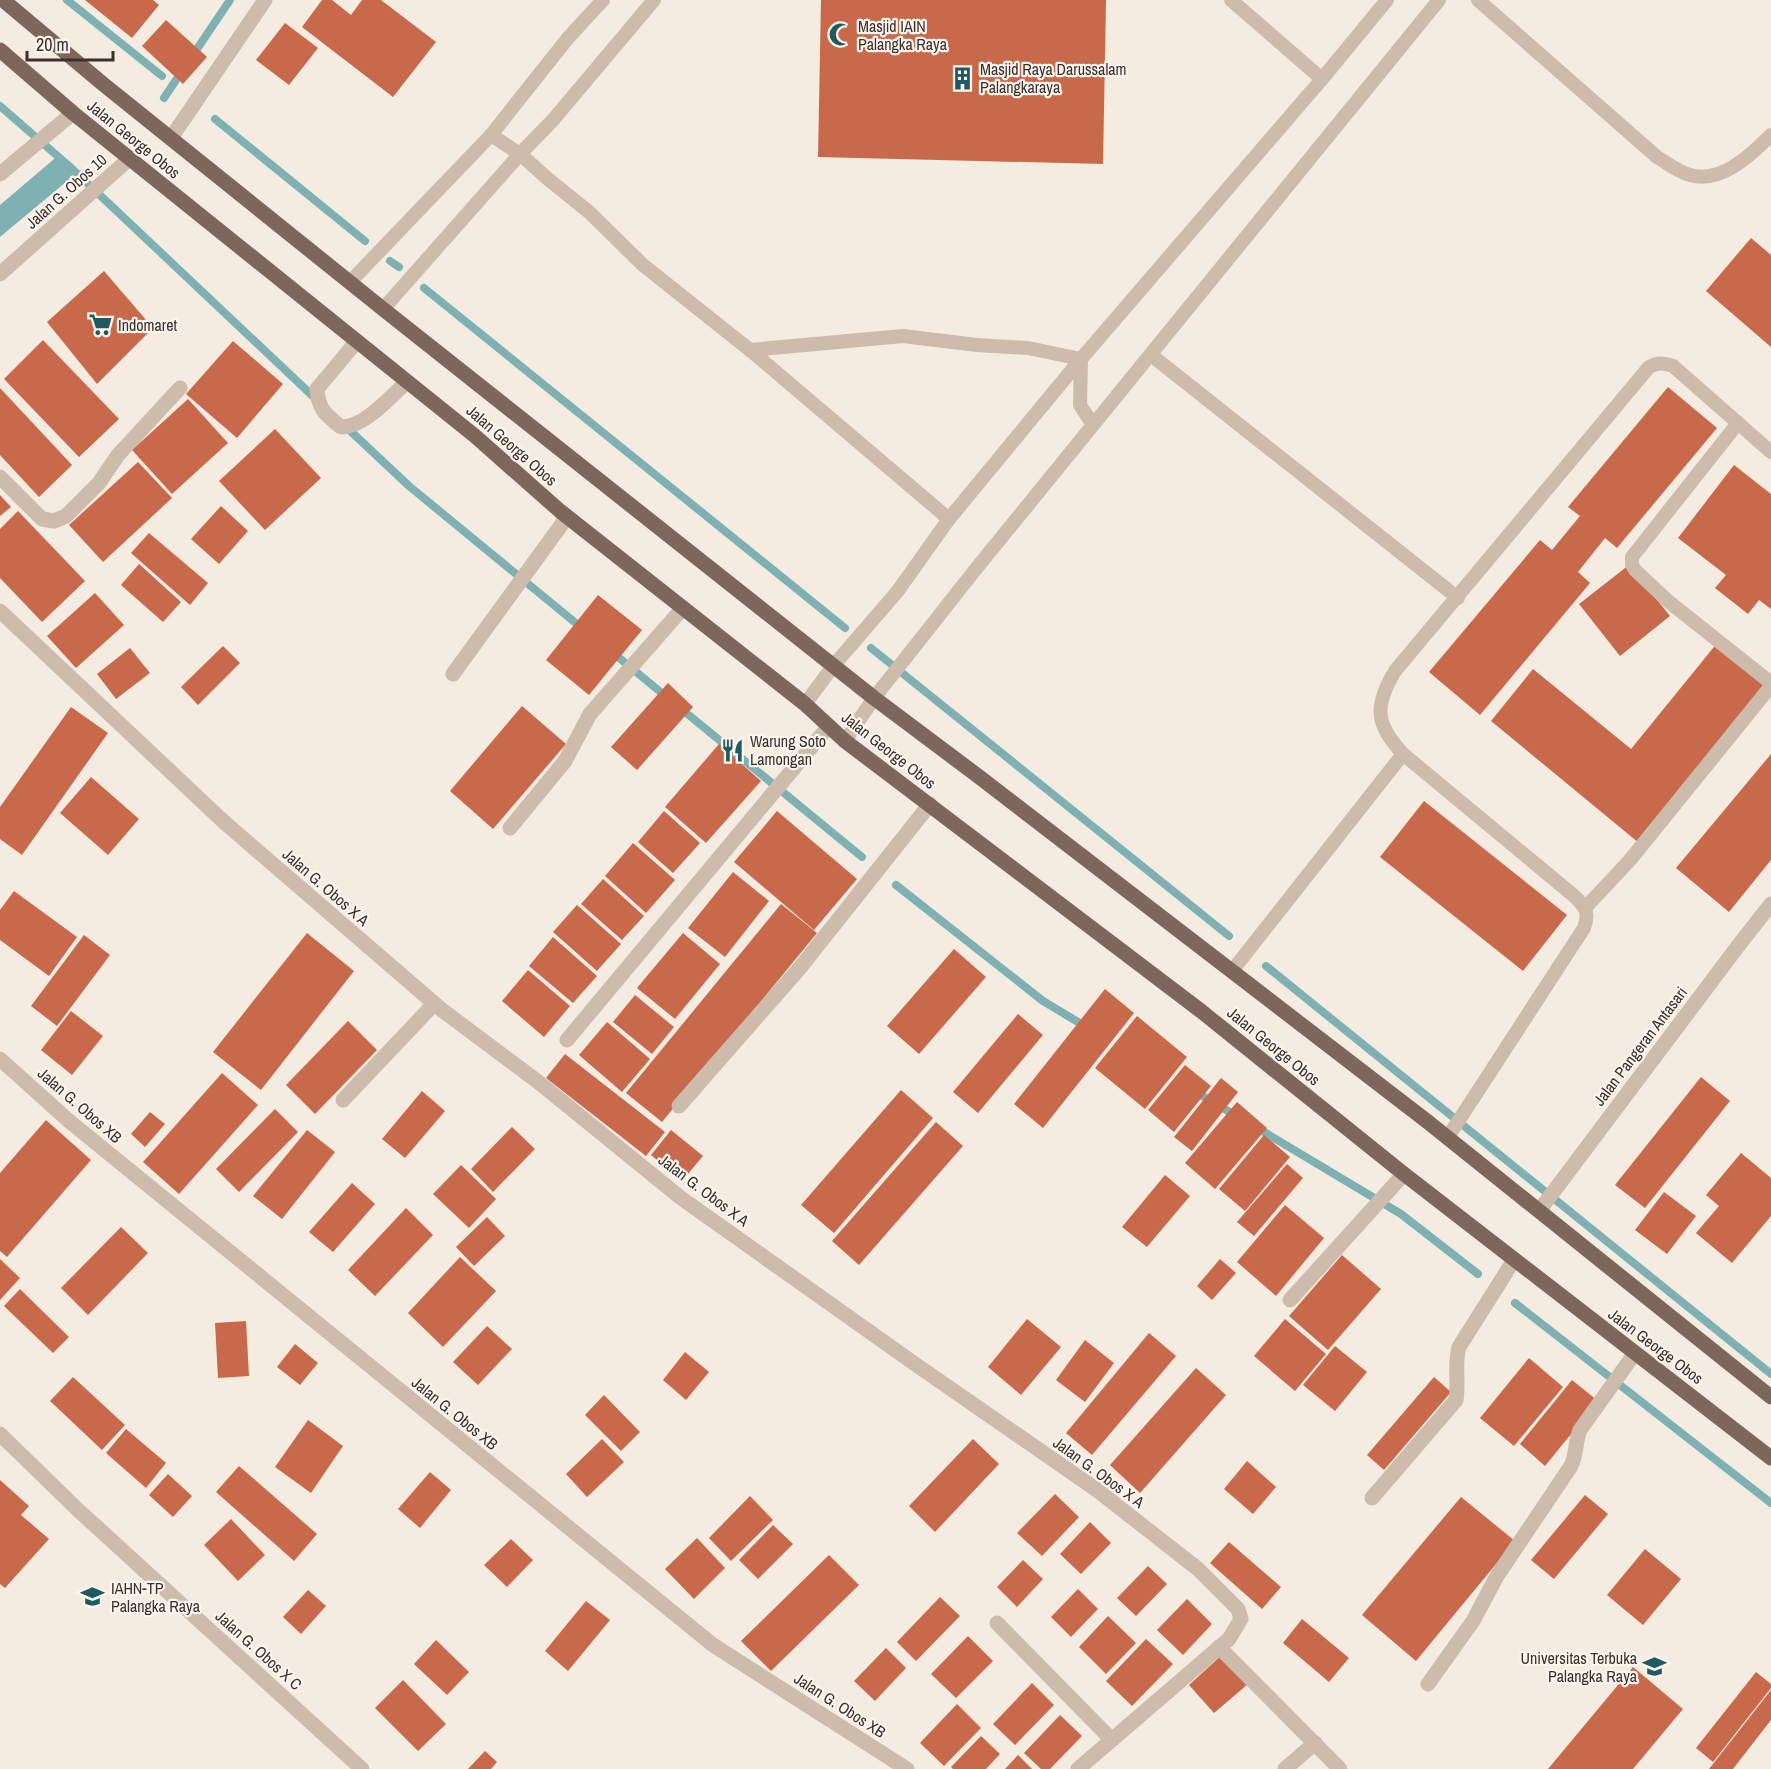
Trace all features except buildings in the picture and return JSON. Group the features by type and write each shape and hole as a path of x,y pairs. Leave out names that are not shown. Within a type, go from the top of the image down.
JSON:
{"main road":[{"name":"Jalan George Obos","path":"3,0 103,84 383,309 874,698 1448,1137 1771,1397"},
{"name":"Jalan George Obos","path":"0,50 129,159 475,436 567,517 806,704 845,741 1192,1004 1404,1174 1771,1458"}],"street":[{"path":"171,138 265,0"},
{"path":"0,174 73,113"},
{"name":"Jalan G. Obos 10","path":"0,274 129,159"},
{"path":"357,341 317,389 318,402 328,416 341,427 352,427 363,420 407,382"},
{"path":"0,477 42,519 54,521 66,516 99,483 118,455 180,388"},
{"path":"453,674 567,517"},
{"path":"510,828 565,761 590,714 683,608"},
{"name":"Jalan G. Obos X A","path":"0,611 224,822 434,1004 537,1082 681,1198 1097,1490 1198,1569 1238,1609 1241,1619 1229,1639 1078,1769"},
{"path":"567,1040 829,726"},
{"path":"679,1106 799,969 930,804"},
{"name":"Jalan Pangeran Antasari","path":"1539,1211 1730,955 1771,904"},
{"path":"343,1100 434,1004"},
{"name":"Jalan G. Obos XB","path":"0,1059 87,1136 713,1645 907,1769"},
{"path":"1290,1299 1404,1174"},
{"path":"1372,1498 1456,1400 1458,1380 1456,1357 1459,1347 1514,1260"},
{"path":"1428,1684 1473,1621 1497,1576 1571,1466 1575,1458 1580,1430 1635,1353"},
{"name":"Jalan G. Obos X C","path":"0,1434 77,1509 362,1769"},
{"path":"997,1623 1112,1739"},
{"path":"1219,1647 1340,1769"},
{"path":"1284,1769 1315,1743"}],"lane":[{"path":"350,282 490,135 568,38 603,0"},
{"path":"383,309 553,120 654,0"},
{"path":"1231,0 1322,79"},
{"path":"806,704 834,665 897,592 950,519 1082,358 1387,0"},
{"path":"845,741 874,698 975,570 1439,0"},
{"path":"1478,0 1657,156 1689,175 1702,177 1723,172 1736,165 1771,135"},
{"path":"490,135 520,154 590,212 643,265 750,350 950,519"},
{"path":"750,350 903,336 977,345 1028,348 1082,358"},
{"path":"1151,356 1458,598"},
{"path":"1082,358 1080,405 1094,425"},
{"path":"1448,1137 1584,928 1588,913 1586,907 1403,754 1389,739 1384,729 1380,713 1382,697 1395,671 1649,368 1656,363 1673,366 1771,452"},
{"path":"1586,907 1630,860 1771,685 1668,601 1635,570 1631,561 1738,423"},
{"path":"1232,971 1403,754"}],"water":[{"path":"60,154 78,172 0,237 0,205"}],"waterway":[{"path":"67,0 162,76"},
{"path":"191,58 230,0"},
{"path":"164,98 182,71"},
{"path":"0,106 69,166 317,400"},
{"path":"215,119 365,241"},
{"path":"390,261 399,267"},
{"path":"424,288 845,628"},
{"path":"344,425 409,486 583,629"},
{"path":"871,648 1229,936"},
{"path":"612,652 669,699"},
{"path":"679,707 862,857"},
{"path":"896,885 1043,1001 1088,1028"},
{"path":"1266,966 1771,1374"},
{"path":"1194,1091 1238,1117"},
{"path":"1254,1126 1401,1214 1478,1274"},
{"path":"1515,1303 1771,1503"}],"place":[{"name":"Masjid IAIN Palangka Raya","path":"840,35"},
{"name":"Masjid Raya Darussalam Palangkaraya","path":"962,78"},
{"name":"Indomaret","path":"100,325"},
{"name":"Warung Soto Lamongan","path":"732,750"},
{"name":"IAHN-TP Palangka Raya","path":"93,1597"},
{"name":"Universitas Terbuka Palangka Raya","path":"1655,1667"}]}
